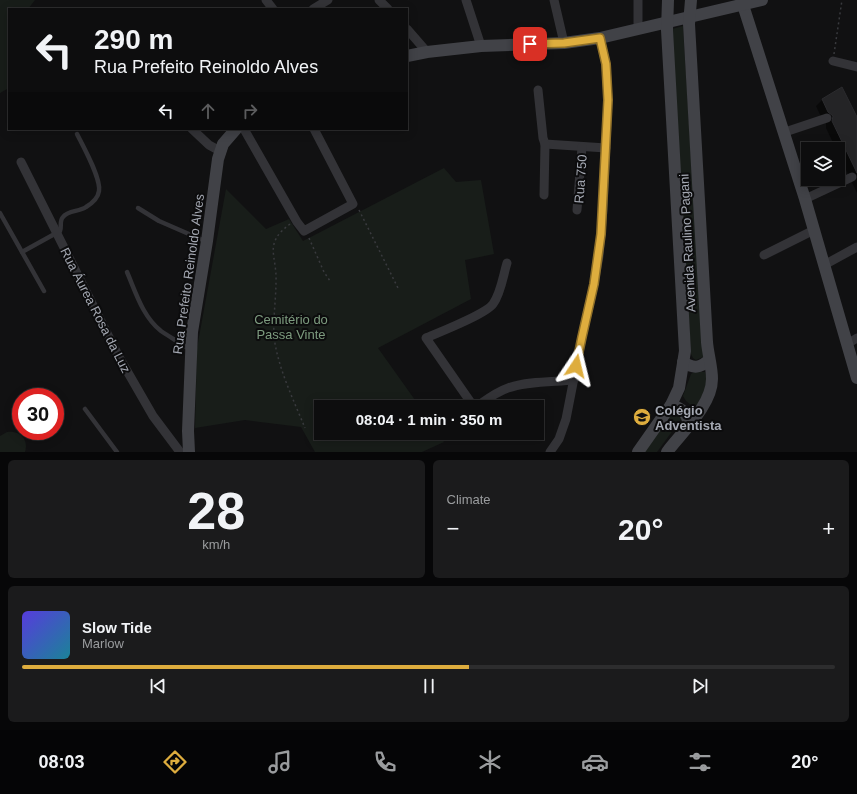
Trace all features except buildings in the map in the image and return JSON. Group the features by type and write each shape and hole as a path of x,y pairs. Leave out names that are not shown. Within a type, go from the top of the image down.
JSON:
{"main road":[{"name":"Avenida Raulino Pagani","path":"638,452 671,405 679,388 685,339 667,22 668,0"},
{"name":"Avenida Raulino Pagani","path":"667,452 702,408 711,390 712,378 707,342 689,17 691,0"},
{"path":"408,56 427,52 481,46 564,43 600,38 689,17 742,2 762,0"},
{"path":"742,2 806,199 824,265 852,341 857,378"},
{"name":"Rua Prefeito Reinoldo Alves","path":"189,452 188,431 192,332 220,151 227,138 235,130"},
{"path":"683,362 689,366 696,367 703,365 709,360"},
{"path":"671,405 684,411 688,417 689,425"}],"street":[{"path":"266,0 272,8"},
{"path":"315,8 328,0"},
{"path":"379,0 387,8"},
{"path":"466,0 481,46"},
{"path":"554,0 564,43"},
{"path":"638,0 638,29"},
{"path":"408,30 427,52"},
{"path":"550,452 559,439 562,431 599,256 606,148 607,85 606,64 600,38"},
{"path":"833,61 857,66"},
{"path":"538,90 543,138 545,144 544,195"},
{"path":"784,132 826,118"},
{"path":"193,130 209,145 220,151"},
{"path":"245,130 304,231 353,204 315,130"},
{"path":"545,144 606,148"},
{"name":"Rua 750","path":"577,210 582,147"},
{"name":"Rua Áurea Rosa da Luz","path":"21,162 118,357 153,416 180,452"},
{"path":"806,199 852,177"},
{"path":"764,255 814,230"},
{"path":"824,265 857,247"},
{"path":"470,400 426,338 481,313 492,306 498,295 507,263"},
{"path":"486,400 508,388 531,384 574,380"}],"lane":[{"path":"22,252 57,233 61,229 61,220 63,216 84,208 94,201 99,192 98,181 77,134"},
{"path":"138,208 159,221 207,242"},
{"path":"0,213 44,291"},
{"path":"127,272 141,306 149,318 160,330 191,350"},
{"path":"85,409 116,452"}],"path":[{"path":"833,61 842,0"},
{"path":"353,204 359,210 398,288"},
{"path":"298,222 291,224 284,229 277,236 273,246 276,279 274,336 290,392 305,428"},
{"path":"304,231 310,240 330,282"}],"green space":[{"path":"0,0 35,0 29,8 8,8 8,89 0,93"},
{"path":"683,26 702,333 705,354 703,357 696,360 691,354 672,29"},
{"name":"Cemitério do Passa Vinte","path":"444,168 456,182 481,180 494,254 465,260 471,299 378,348 415,400 314,400 314,440 443,440 444,442 422,452 315,452 301,427 245,420 195,428 197,348 226,189 266,229 289,219 303,241"},
{"path":"694,372 705,372 707,381 705,389 697,405 692,406 683,396 691,374"},
{"path":"674,411 682,418 657,452 643,452 672,412"},
{"path":"7,432 12,432 12,440 24,440 26,444 25,452 0,452 0,436"}],"place":[{"name":"Colégio Adventista","path":"642,417"}],"route":[{"path":"530,44 564,43 600,38 606,64 608,100 599,256 576,366"}]}
